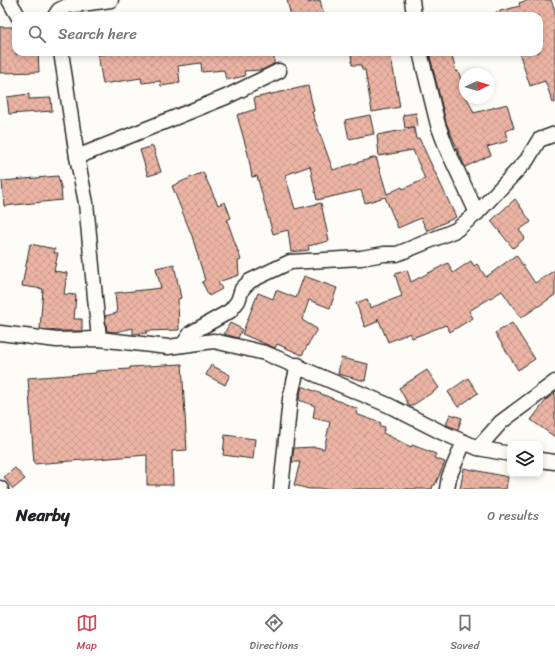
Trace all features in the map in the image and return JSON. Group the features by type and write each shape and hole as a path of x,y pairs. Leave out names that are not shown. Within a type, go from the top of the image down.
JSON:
{"street":[{"path":"9,0 16,12"},
{"path":"58,12 67,6 111,0"},
{"path":"412,0 414,12"},
{"path":"62,56 77,157 86,203 99,339"},
{"path":"421,56 438,125 447,149 477,213"},
{"path":"77,157 226,97 280,71"},
{"path":"183,345 191,333 230,311 238,300 242,289 250,281 290,262 361,258 384,254 397,254 456,230 477,213 527,160 540,140 555,134"},
{"path":"0,332 57,340 99,339 168,347 214,341 265,353 298,365 388,404 478,448 507,453"},
{"path":"280,489 290,399 298,365"},
{"path":"478,448 501,422 555,382"},
{"path":"447,489 449,478 464,442"},
{"path":"543,460 555,462"}],"building":[{"path":"287,0 308,0 309,3 320,0 323,12 290,12"},
{"path":"528,0 551,0 555,10 555,103 553,103 545,81 530,86 520,56 543,56 543,12 496,12 520,6 519,3"},
{"path":"0,27 12,27 12,56 38,56 39,72 0,73"},
{"path":"98,56 274,56 274,64 262,70 244,71 245,76 226,80 224,70 202,72 201,63 178,66 180,83 161,86 160,81 142,83 141,78 103,84"},
{"path":"351,56 391,56 400,107 372,112 365,70 362,70 361,65 352,65"},
{"path":"430,56 452,56 456,72 458,71 459,74 459,104 470,104 474,113 507,104 514,128 505,131 508,141 487,147 491,155 465,167 446,122"},
{"path":"308,86 314,111 312,112 333,170 376,157 387,194 402,187 403,189 425,179 413,150 379,156 377,135 414,128 416,139 419,138 456,217 427,231 421,218 398,228 385,197 365,203 361,190 317,200 310,166 285,175 295,209 321,203 329,241 308,246 309,250 291,252 288,230 273,234 257,176 252,177 248,154 237,115 256,109 254,98"},
{"path":"29,94 29,99 51,98 52,111 9,114 7,97"},
{"path":"416,113 418,126 405,128 403,115"},
{"path":"370,115 374,134 349,139 345,120"},
{"path":"153,146 161,172 148,176 140,150"},
{"path":"203,172 218,205 225,202 231,218 227,220 241,260 238,261 239,275 218,282 222,289 209,296 202,282 205,280 192,236 172,186"},
{"path":"58,176 62,200 4,206 2,181"},
{"path":"515,199 531,222 519,230 525,238 513,248 491,221"},
{"path":"30,244 55,249 54,253 58,253 54,271 67,273 64,294 76,295 74,319 82,319 82,331 40,329 43,289 22,286"},
{"path":"516,255 535,283 555,270 555,295 521,318 502,291 469,311 473,318 450,332 446,325 412,338 410,333 388,342 378,318 377,322 365,327 356,303 367,299 370,308 402,296 395,274 407,270 411,282 448,263 453,273 471,261 474,266 477,264 486,277"},
{"path":"174,264 181,298 178,299 179,330 146,331 147,333 133,334 133,328 115,332 107,331 105,316 117,313 115,293 161,288 156,268"},
{"path":"304,276 337,288 330,308 309,300 302,320 317,329 302,355 277,344 275,348 242,334 258,293 273,299 276,290 296,298"},
{"path":"230,323 242,329 238,338 224,334"},
{"path":"512,323 535,359 518,370 495,333"},
{"path":"341,358 368,364 365,381 338,374"},
{"path":"182,364 187,450 172,451 173,485 147,485 147,455 34,464 28,378 96,373 96,371 130,369 130,367"},
{"path":"211,365 230,375 225,385 206,375"},
{"path":"427,370 439,388 410,407 399,388"},
{"path":"468,378 478,393 458,407 448,392"},
{"path":"302,386 358,409 356,414 381,423 380,426 385,427 383,433 411,447 412,445 436,454 434,458 445,462 432,489 309,489 294,485 300,462 292,462 294,448 316,447 324,449 330,422 313,418 315,406 299,400"},
{"path":"555,393 555,437 531,420 547,399"},
{"path":"450,414 462,418 458,429 446,425"},
{"path":"225,435 255,439 253,459 223,455"},
{"path":"15,468 25,479 13,489 4,477"},
{"path":"464,468 508,477 506,489 460,489"}]}
